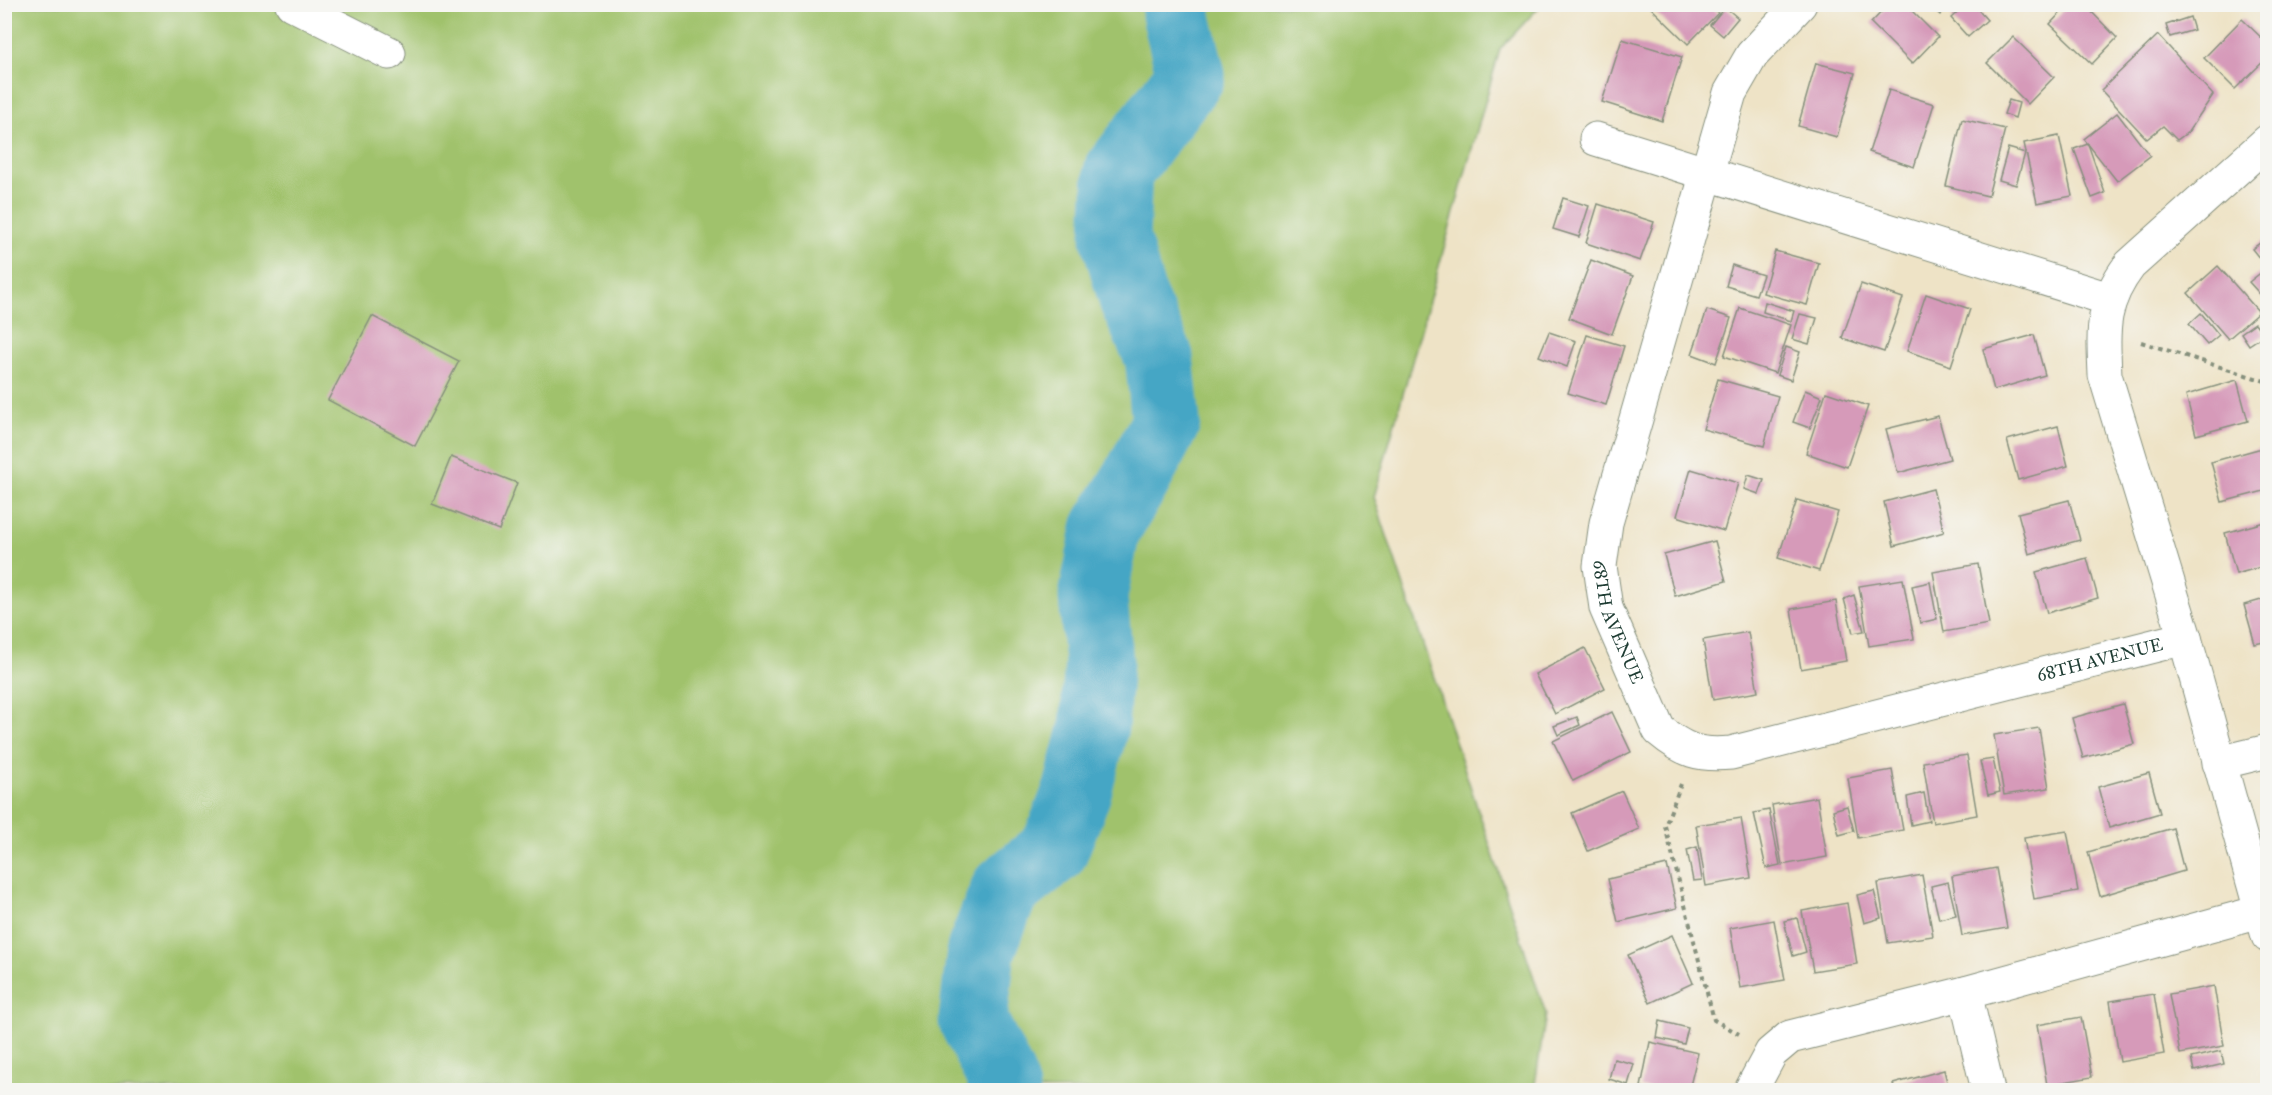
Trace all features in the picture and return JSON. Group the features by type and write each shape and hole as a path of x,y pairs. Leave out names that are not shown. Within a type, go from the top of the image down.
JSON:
{"street":[{"path":"292,4 389,53"},
{"name":"68TH AVENUE","path":"1800,4 1752,55 1730,93 1606,523 1599,566 1606,609 1659,730 1676,743 1694,752 1712,755 1731,753 2185,638"},
{"path":"1596,139 1706,172 2106,315"},
{"path":"1751,1090 1771,1053 1790,1037 1965,993 2264,924 2185,638 2105,375 2106,315 2120,279 2130,265 2268,141"},
{"path":"2219,763 2268,751"},
{"path":"1965,993 1988,1090"}],"path":[{"path":"2106,315 2268,382"},
{"path":"1694,752 1665,826 1714,1020 1771,1053"}],"green space":[{"path":"5,5 1541,5 1500,49 1374,497 1546,1014 1534,1090 5,1090"}],"building":[{"path":"1647,4 1709,4 1718,13 1688,44"},
{"path":"1889,4 1905,4 1938,37 1912,64 1871,23"},
{"path":"1929,4 1951,4 1940,15"},
{"path":"1966,4 1973,4 1987,20 1968,37 1951,18"},
{"path":"2069,4 2084,4 2117,38 2092,64 2050,24"},
{"path":"1725,7 1738,18 1723,36 1710,25"},
{"path":"2190,17 2194,30 2170,37 2166,25"},
{"path":"2242,19 2268,44 2268,57 2235,89 2204,58"},
{"path":"2158,35 2213,95 2188,132 2177,140 2163,126 2147,139 2101,90"},
{"path":"2013,37 2054,77 2028,104 1987,63"},
{"path":"1622,39 1682,57 1662,121 1602,102"},
{"path":"1816,63 1855,73 1837,137 1798,126"},
{"path":"1889,90 1934,104 1914,167 1869,152"},
{"path":"2009,100 2019,103 2015,118 2004,114"},
{"path":"2117,113 2150,156 2117,181 2084,139"},
{"path":"1962,119 2005,129 1988,196 1946,186"},
{"path":"2059,136 2072,196 2037,203 2024,143"},
{"path":"2088,144 2105,193 2092,198 2074,149"},
{"path":"2008,148 2025,153 2016,185 1999,180"},
{"path":"1563,198 1589,206 1579,237 1553,229"},
{"path":"1598,204 1654,222 1640,261 1586,243"},
{"path":"2268,237 2268,269 2252,249"},
{"path":"1775,251 1819,263 1807,305 1763,293"},
{"path":"1591,260 1633,276 1612,334 1569,318"},
{"path":"1732,265 1763,275 1756,295 1726,286"},
{"path":"2218,266 2259,312 2228,339 2188,293"},
{"path":"2263,271 2268,277 2268,303 2249,282"},
{"path":"1861,284 1903,298 1884,352 1842,338"},
{"path":"1926,294 1970,309 1951,366 1907,351"},
{"path":"1765,302 1794,311 1791,321 1763,312"},
{"path":"1740,308 1791,325 1775,373 1724,356"},
{"path":"1707,310 1731,318 1716,363 1692,354"},
{"path":"2201,313 2219,335 2207,345 2189,324"},
{"path":"1800,314 1817,318 1809,344 1792,339"},
{"path":"372,316 459,361 415,446 328,400"},
{"path":"2255,323 2264,335 2249,345 2241,333"},
{"path":"1549,332 1576,341 1567,367 1539,356"},
{"path":"1587,335 1624,346 1606,405 1568,393"},
{"path":"2034,335 2045,375 1994,390 1983,349"},
{"path":"1786,347 1800,352 1791,380 1777,375"},
{"path":"1718,379 1778,396 1764,446 1703,429"},
{"path":"2237,380 2248,421 2196,435 2186,395"},
{"path":"1805,390 1822,397 1810,428 1793,422"},
{"path":"1826,392 1868,406 1847,467 1806,453"},
{"path":"1938,416 1950,459 1898,473 1886,429"},
{"path":"2058,426 2068,466 2018,480 2007,440"},
{"path":"2262,448 2268,468 2268,490 2222,502 2211,462"},
{"path":"451,457 517,483 499,530 432,504"},
{"path":"1691,469 1738,483 1724,531 1677,516"},
{"path":"1748,475 1764,480 1759,494 1744,489"},
{"path":"1933,489 1944,532 1894,546 1884,502"},
{"path":"1797,500 1838,512 1819,571 1778,558"},
{"path":"2069,500 2080,540 2029,554 2018,513"},
{"path":"2268,521 2268,565 2236,574 2225,533"},
{"path":"1715,541 1726,581 1675,596 1664,555"},
{"path":"2087,558 2098,598 2047,613 2036,572"},
{"path":"1978,564 1989,624 1944,632 1933,572"},
{"path":"1903,579 1914,639 1869,646 1859,586"},
{"path":"1930,582 1937,619 1920,623 1912,586"},
{"path":"1854,595 1864,631 1853,633 1844,599"},
{"path":"2268,598 2268,641 2255,644 2244,605"},
{"path":"1836,601 1846,661 1801,669 1791,609"},
{"path":"1748,632 1758,692 1713,700 1703,640"},
{"path":"1585,648 1605,688 1555,714 1535,674"},
{"path":"2123,704 2134,744 2083,758 2072,718"},
{"path":"1612,712 1631,752 1573,781 1553,741"},
{"path":"1577,717 1580,725 1558,735 1554,726"},
{"path":"2039,728 2049,788 2004,795 1994,735"},
{"path":"1967,755 1977,815 1933,823 1923,762"},
{"path":"1993,759 2000,792 1988,795 1980,761"},
{"path":"1892,770 1903,830 1858,838 1848,778"},
{"path":"2149,773 2160,813 2109,828 2098,787"},
{"path":"1622,791 1639,829 1588,851 1572,813"},
{"path":"1924,793 1929,821 1911,825 1907,797"},
{"path":"1817,797 1827,857 1782,865 1772,805"},
{"path":"1847,806 1854,831 1839,835 1833,810"},
{"path":"1769,810 1780,865 1766,868 1754,813"},
{"path":"1741,818 1751,878 1706,886 1696,825"},
{"path":"2173,828 2184,871 2100,896 2088,852"},
{"path":"2067,831 2078,891 2034,899 2024,838"},
{"path":"1697,847 1702,880 1693,881 1687,850"},
{"path":"1667,865 1677,908 1618,922 1608,879"},
{"path":"1996,868 2007,928 1962,936 1952,876"},
{"path":"1922,875 1933,936 1888,943 1878,883"},
{"path":"1948,882 1956,915 1939,919 1931,886"},
{"path":"1874,891 1881,918 1864,923 1857,895"},
{"path":"1847,903 1857,964 1813,971 1802,911"},
{"path":"1797,918 1806,952 1793,956 1784,921"},
{"path":"1774,920 1785,980 1740,988 1730,928"},
{"path":"1672,935 1693,983 1650,1003 1628,955"},
{"path":"2214,986 2224,1046 2180,1054 2169,994"},
{"path":"2154,994 2164,1054 2120,1062 2110,1001"},
{"path":"2081,1017 2092,1077 2047,1085 2037,1025"},
{"path":"1660,1021 1688,1028 1684,1044 1657,1038"},
{"path":"1650,1042 1698,1053 1689,1090 1658,1090 1641,1087"},
{"path":"2221,1051 2224,1064 2194,1071 2191,1058"},
{"path":"1614,1059 1634,1064 1628,1085 1609,1079"},
{"path":"1944,1070 1949,1090 1895,1090 1893,1084"},
{"path":"2245,1083 2247,1090 2221,1090"}],"waterway":[{"path":"1005,1090 1002,1079 973,1020 981,950 1005,889 1054,850 1077,792 1094,726 1099,662 1093,597 1106,529 1137,478 1166,422 1159,357 1133,299 1115,237 1118,172 1191,75 1176,14 1177,4"}]}
